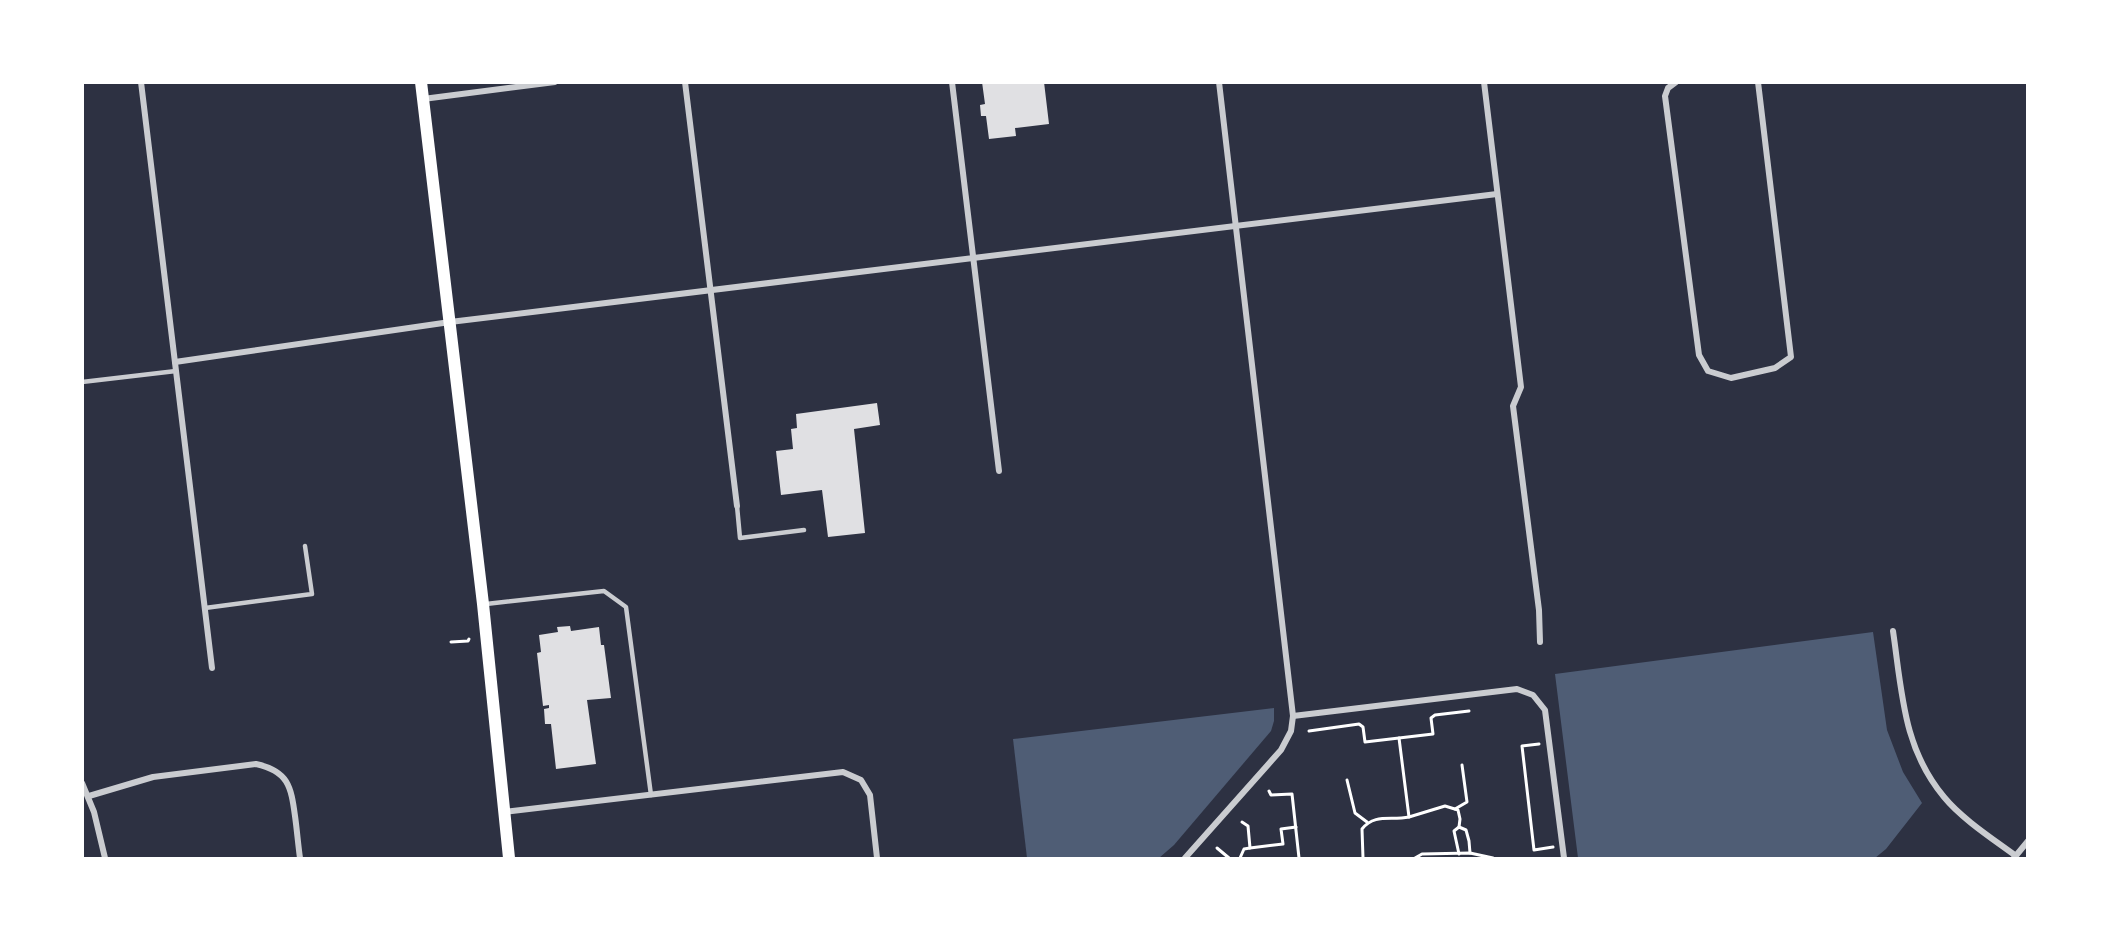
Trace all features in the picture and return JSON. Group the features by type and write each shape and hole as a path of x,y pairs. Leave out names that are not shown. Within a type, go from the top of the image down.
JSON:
{"main road":[{"path":"421,82 483,604 509,858"}],"street":[{"path":"141,82 212,668"},
{"path":"423,99 555,82"},
{"path":"684,82 736,506"},
{"path":"952,82 999,471"},
{"path":"1185,858 1281,750 1292,731 1293,716 1219,82"},
{"path":"1484,82 1521,387 1513,406 1539,610 1540,642"},
{"path":"1676,82 1668,88 1665,96 1699,355 1707,371 1731,378 1775,368 1791,357 1758,82"},
{"path":"175,362 450,322 1497,195"},
{"path":"1893,631 1910,738 1924,770 1945,799 2015,857 2028,841"},
{"path":"1293,716 1517,689 1533,695 1545,710 1564,858"},
{"path":"89,796 153,777 256,764 270,767 280,773 288,783 292,794 300,858"},
{"path":"503,812 843,772 861,780 870,795 877,858"},
{"path":"82,783 89,796 105,858"}],"lane":[{"path":"82,382 176,370"},
{"path":"736,506 740,538 804,530"},
{"path":"205,608 312,594 306,546"},
{"path":"483,604 604,591 626,607 651,795"}],"path":[{"path":"451,642 468,641 469,639"},
{"path":"1309,731 1359,724 1363,727 1365,742 1433,734 1431,718 1436,715 1469,711"},
{"path":"1399,738 1409,817"},
{"path":"1550,742 1522,746 1534,850 1562,846"},
{"path":"1455,809 1467,802 1462,765"},
{"path":"1347,780 1355,813 1367,822"},
{"path":"1269,791 1271,795 1276,796 1292,794 1299,858"},
{"path":"1363,858 1362,829 1367,822 1375,818 1409,817 1445,806 1458,810 1459,827 1454,831 1459,854"},
{"path":"1242,822 1248,826 1250,848"},
{"path":"1240,858 1244,849 1282,844 1281,829 1296,827"},
{"path":"1459,827 1466,830 1470,853"},
{"path":"1217,848 1229,858"},
{"path":"1415,858 1422,854 1470,853 1493,858"}],"water":[{"path":"1873,632 1887,730 1903,772 1922,803 1886,849 1875,858 1578,858 1555,674"},
{"path":"1274,708 1271,731 1174,845 1159,858 1027,858 1013,739"}],"building":[{"path":"982,82 1044,82 1049,124 1015,128 1016,136 989,139 986,116 981,116 980,105 985,104"},
{"path":"877,403 880,425 854,429 865,533 828,537 822,490 781,495 776,451 793,449 791,429 797,428 796,414"},
{"path":"570,626 571,631 599,627 601,645 604,645 611,698 587,700 596,764 556,769 551,724 545,724 544,709 549,708 549,705 543,706 537,653 541,652 539,635 558,632 557,627"}]}
